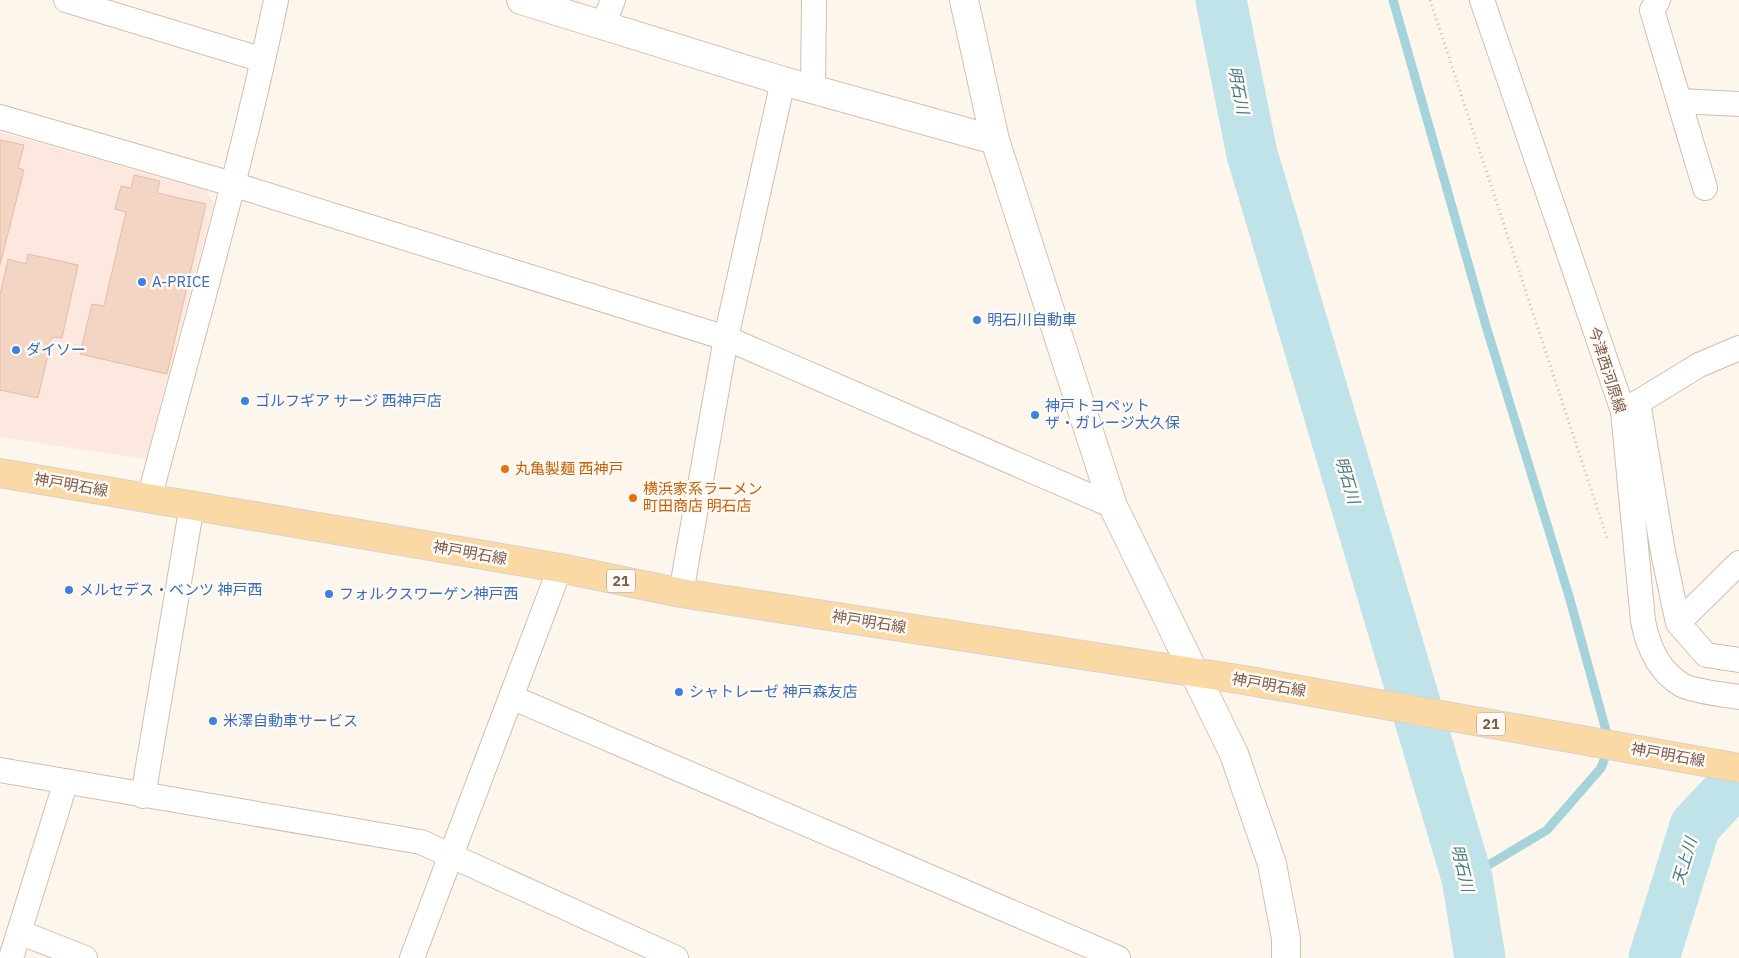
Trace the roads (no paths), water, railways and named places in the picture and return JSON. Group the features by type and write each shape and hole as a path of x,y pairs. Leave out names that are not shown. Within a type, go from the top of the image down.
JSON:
{"main road":[{"name":"神戸明石線","path":"0,473 560,568 681,592 1244,680 1739,768"}],"street":[{"path":"66,0 263,60"},
{"path":"150,499 232,184 276,0"},
{"path":"521,0 813,89 995,140"},
{"path":"603,25 612,0"},
{"path":"813,89 814,0"},
{"path":"964,0 995,140 1113,506 1234,754 1272,864 1286,938 1286,958"},
{"name":"今津西河原線","path":"1482,0 1630,407 1643,621 1648,646 1662,667 1683,686 1739,697"},
{"path":"1658,0 1652,10 1705,188"},
{"path":"681,592 726,338 783,80"},
{"path":"1679,101 1739,104"},
{"path":"0,117 232,184 726,338 1113,506"},
{"path":"1739,348 1699,365 1630,407 1678,623 1706,655 1739,660"},
{"path":"143,796 192,505"},
{"path":"1678,623 1739,563"},
{"path":"412,958 560,568"},
{"path":"511,697 1118,958"},
{"path":"0,770 143,796 421,842 450,857 676,958"},
{"path":"11,958 66,781"},
{"path":"19,932 85,958"}],"waterway":[{"name":"明石川","path":"1221,0 1252,154 1467,878 1480,958"},
{"path":"1393,0 1486,326 1569,596 1610,745 1601,768 1547,830 1467,878"},
{"name":"天上川","path":"1654,958 1695,826 1739,779"}],"place":[{"name":"A-PRICE","path":"142,282"},
{"name":"明石川自動車","path":"977,320"},
{"name":"ダイソー","path":"16,350"},
{"name":"ゴルフギア サージ 西神戸店","path":"245,401"},
{"name":"神戸トヨペット ザ・ガレージ大久保","path":"1035,415"},
{"name":"丸亀製麺 西神戸","path":"505,469"},
{"name":"横浜家系ラーメン 町田商店 明石店","path":"633,498"},
{"name":"メルセデス・ベンツ 神戸西","path":"69,590"},
{"name":"フォルクスワーゲン神戸西","path":"329,594"},
{"name":"シャトレーゼ 神戸森友店","path":"679,692"},
{"name":"米澤自動車サービス","path":"213,721"}]}
